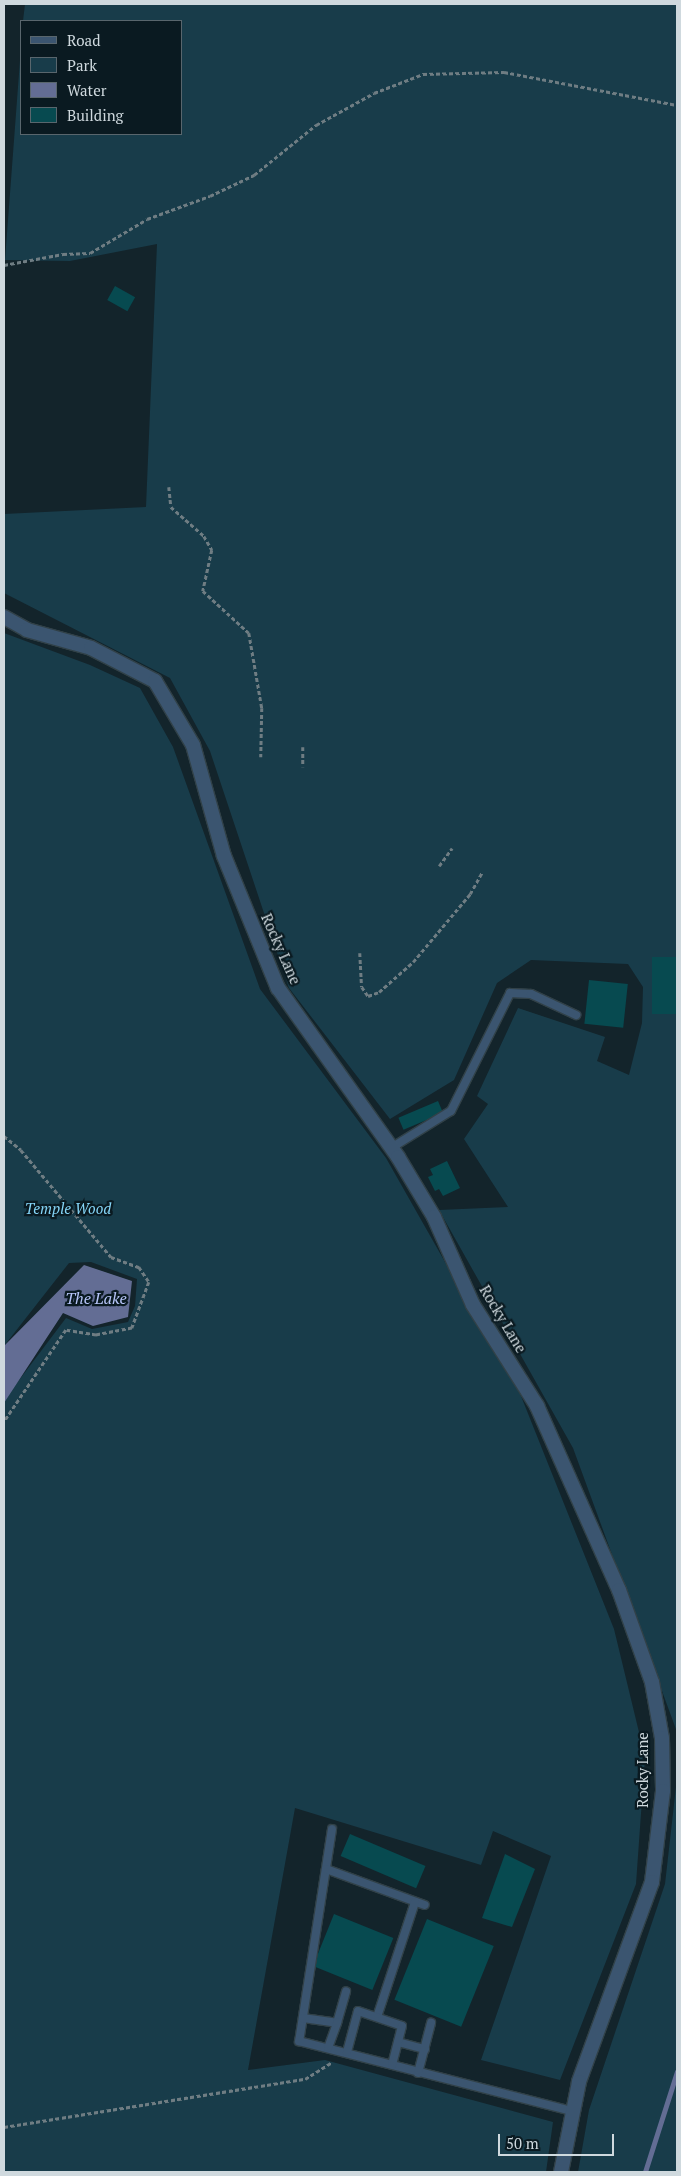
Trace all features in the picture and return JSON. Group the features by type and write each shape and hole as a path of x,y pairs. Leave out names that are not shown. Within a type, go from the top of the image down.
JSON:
{"street":[{"name":"Rocky Lane","path":"4,617 27,630 91,648 155,681 193,745 224,856 278,988 391,1148 434,1217 473,1305 537,1406 583,1501 652,1682 662,1738 663,1791 652,1882 602,2014 572,2110 561,2172"}],"lane":[{"path":"391,1148 451,1111 510,993 531,994 576,1015"},
{"path":"332,1829 299,2041 392,2064 418,2073 572,2110"},
{"path":"326,1869 425,1905"},
{"path":"377,2017 416,1902"},
{"path":"328,2048 346,1990"},
{"path":"347,2052 358,2011 402,2026 392,2064"},
{"path":"303,2018 336,2023"},
{"path":"418,2073 431,2023"},
{"path":"398,2042 424,2049"}],"path":[{"path":"4,265 63,254 90,253 147,219 210,196 254,175 316,125 374,93 423,74 504,72 677,105"},
{"path":"169,487 171,507 204,536 212,550 203,591 249,633 262,708 261,757"},
{"path":"303,746 303,767"},
{"path":"439,866 452,848"},
{"path":"360,953 362,987 368,996 379,992 413,962 470,894 482,872"},
{"path":"4,1136 21,1150 111,1257 140,1267 149,1282 132,1328 96,1335 66,1330 4,1422"},
{"path":"4,2127 305,2079 334,2062 339,2050"}],"green space":[{"path":"25,4 677,4 677,1732 573,1448 439,1210 508,1207 464,1139 488,1104 477,1096 518,1008 605,1037 597,1061 629,1075 642,1023 643,987 628,964 531,960 497,983 454,1080 390,1119 289,988 210,751 170,678 4,593 4,514 146,507 157,244 70,261 5,260 20,60 20,135 182,135 182,20 23,20"},
{"name":"Temple Wood","path":"4,633 90,665 140,688 173,747 260,989 386,1158 521,1396 614,1629 645,1757 636,1884 560,2080 481,2060 551,1856 493,1831 481,1865 295,1808 248,2070 325,2060 553,2122 546,2172 4,2172 4,1400 66,1318 92,1329 128,1322 135,1306 137,1279 91,1262 69,1263 4,1346"},
{"path":"677,1778 677,2172 578,2172 589,2110 665,1884"}],"water":[{"name":"The Lake","path":"84,1265 132,1281 128,1317 93,1326 63,1313 4,1403 4,1346"}],"building":[{"path":"115,286 135,297 127,311 107,300"},
{"path":"652,957 677,957 677,1014 652,1014"},
{"path":"589,980 628,984 623,1028 584,1024"},
{"path":"438,1101 443,1113 403,1130 398,1118"},
{"path":"447,1161 460,1188 443,1196 439,1189 435,1191 428,1177 433,1175 430,1169"},
{"path":"350,1834 425,1866 416,1888 341,1856"},
{"path":"505,1854 535,1869 512,1927 482,1918"},
{"path":"334,1914 393,1938 372,1990 313,1966"},
{"path":"427,1919 494,1946 461,2027 394,2000"}],"waterway":[{"path":"645,2172 677,2072"}]}
